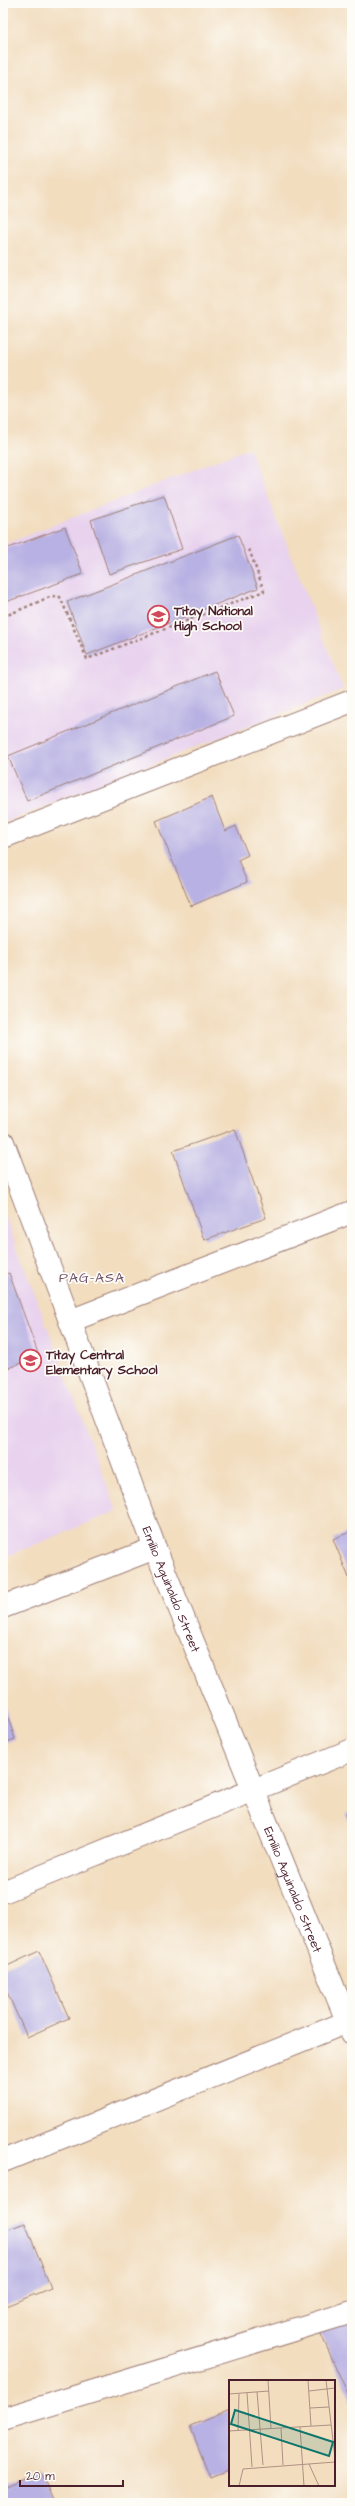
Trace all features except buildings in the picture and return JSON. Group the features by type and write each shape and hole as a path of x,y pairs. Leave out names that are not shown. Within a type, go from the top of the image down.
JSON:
{"street":[{"path":"3,837 352,701"},
{"name":"Emilio Aguinaldo Street","path":"3,1142 155,1548 350,2025"},
{"path":"70,1320 352,1212"},
{"path":"3,1607 155,1548"},
{"path":"3,1892 352,1750"},
{"path":"3,2161 350,2025"},
{"path":"3,2419 352,2312"}],"path":[{"path":"3,617 52,596 60,597 87,659 264,591 249,549"}],"shaded area":[{"name":"Titay National High School","path":"249,448 343,689 3,823 3,545"},
{"name":"Titay Central Elementary School","path":"3,1211 117,1511 3,1558"}],"place":[{"name":"Titay National High School","path":"159,617"},
{"name":"Titay Central Elementary School","path":"31,1361"}],"district":[{"name":"PAG-ASA","path":"92,1277"}]}
